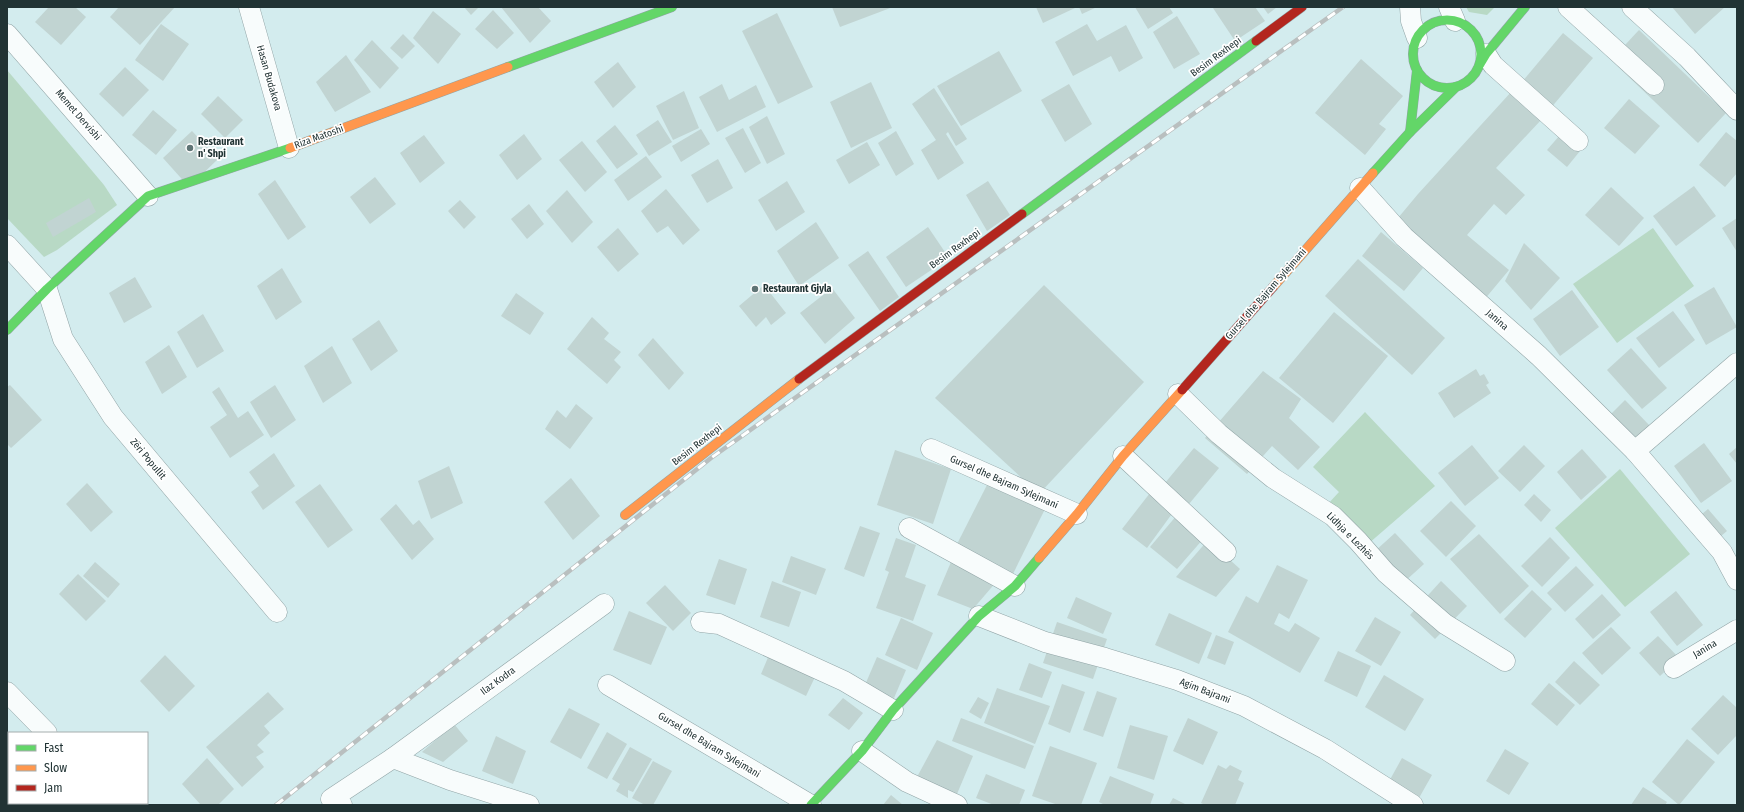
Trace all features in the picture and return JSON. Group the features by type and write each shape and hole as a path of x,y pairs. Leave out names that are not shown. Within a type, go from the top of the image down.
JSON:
{"street":[{"name":"Hasan Budakova","path":"248,7 289,148"},
{"name":"Besim Rexhepi","path":"625,515 832,354 1302,7"},
{"path":"1410,7 1411,21 1417,38"},
{"path":"1525,7 1483,59 1475,74 1466,82 1456,87 1445,88 1434,86 1424,79 1417,70 1413,59 1417,38 1424,29 1433,23 1444,20 1452,14 1465,25 1478,31 1483,59 1493,65 1578,141"},
{"path":"1568,7 1654,85"},
{"path":"1632,7 1687,57 1737,110"},
{"name":"Riza Matoshi","path":"7,330 47,289 148,196 289,148 659,9"},
{"path":"1496,27 1509,26"},
{"name":"Memet Dervishi","path":"7,34 148,196"},
{"path":"1410,132 1417,70"},
{"name":"Gursel dhe Bajram Sylejmani","path":"608,684 811,805 862,751 893,710 979,616 1015,586 1077,514 1123,456 1410,132 1456,87"},
{"name":"Janina","path":"1360,188 1404,237 1539,356 1634,451 1722,552 1737,580"},
{"path":"7,245 47,289"},
{"name":"Zëri Popullit","path":"47,289 63,339 113,417 277,612"},
{"path":"1634,451 1737,363"},
{"name":"Lidhja e Lezhës","path":"1178,394 1219,434 1273,478 1333,516 1358,541 1386,573 1445,624 1506,661"},
{"name":"Gursel dhe Bajram Sylejmani","path":"931,449 1077,514"},
{"path":"1123,456 1226,552"},
{"path":"909,528 1015,586"},
{"name":"Ilaz Kodra","path":"337,802 393,758 604,604"},
{"name":"Agim Bajrami","path":"979,616 1045,642 1105,658 1177,680 1244,706 1325,749 1413,805"},
{"path":"701,622 719,624 844,681 893,710"},
{"name":"Janina","path":"1674,668 1737,630"},
{"path":"7,692 46,732"},
{"path":"862,751 907,782 956,805"},
{"path":"393,758 450,780 529,805"}],"green space":[{"path":"1466,7 1495,7 1487,15 1469,12"},
{"path":"7,70 104,185 117,205 57,250 44,257 7,218"},
{"path":"1653,228 1694,286 1617,343 1573,284"},
{"path":"1365,412 1435,486 1368,544 1327,505 1339,492 1313,467"},
{"path":"1620,469 1690,554 1625,607 1555,528"}],"building":[{"path":"49,7 75,7 86,17 61,45 35,22"},
{"path":"119,7 175,7 140,45 110,17"},
{"path":"464,7 479,7 471,15"},
{"path":"501,7 538,7 551,21 530,43"},
{"path":"832,7 893,7 840,27"},
{"path":"1036,7 1074,7 1075,8 1043,23"},
{"path":"1079,7 1097,7 1082,14"},
{"path":"1135,7 1169,7 1173,13 1148,29"},
{"path":"1255,7 1265,21 1235,41 1213,8"},
{"path":"1263,7 1277,7 1268,14"},
{"path":"1672,7 1725,7 1695,34"},
{"path":"493,10 514,33 497,49 475,29"},
{"path":"433,11 461,34 438,64 413,38"},
{"path":"777,13 813,87 778,104 742,31"},
{"path":"1177,16 1200,54 1174,69 1153,32"},
{"path":"161,24 189,44 163,81 135,60"},
{"path":"1087,24 1097,41 1126,25 1143,58 1119,72 1111,56 1073,76 1055,42"},
{"path":"1639,30 1726,113 1698,143 1611,60"},
{"path":"1563,33 1593,58 1550,109 1521,83"},
{"path":"403,34 415,46 402,59 390,48"},
{"path":"372,40 399,68 380,89 354,60"},
{"path":"999,51 1022,91 961,126 937,86"},
{"path":"346,55 371,92 335,112 316,82"},
{"path":"1361,59 1403,96 1379,124 1386,129 1365,155 1315,113"},
{"path":"618,62 636,87 613,108 594,82"},
{"path":"125,67 149,90 123,117 99,94"},
{"path":"871,82 892,128 851,148 830,102"},
{"path":"722,84 729,100 756,85 766,107 717,132 699,97"},
{"path":"1069,84 1092,124 1065,142 1041,100"},
{"path":"934,88 967,139 956,146 948,132 946,134 964,163 938,180 921,150 936,140 912,104"},
{"path":"684,91 699,128 673,140 656,106"},
{"path":"1512,91 1542,119 1496,168 1525,195 1506,215 1494,204 1467,235 1509,270 1484,300 1393,224 1418,194"},
{"path":"218,96 243,120 225,138 201,114"},
{"path":"1629,99 1660,126 1635,154 1604,128"},
{"path":"153,110 177,130 156,155 132,135"},
{"path":"767,116 785,154 767,164 749,127"},
{"path":"658,120 672,142 649,156 636,135"},
{"path":"615,125 638,154 617,169 596,141"},
{"path":"743,128 761,163 745,173 725,138"},
{"path":"701,129 710,144 681,162 672,146"},
{"path":"192,131 218,159 189,187 163,158"},
{"path":"896,131 914,164 896,176 878,143"},
{"path":"1726,132 1737,141 1737,173 1725,187 1699,165"},
{"path":"524,134 542,159 517,180 499,155"},
{"path":"424,135 445,163 420,183 400,153"},
{"path":"1560,135 1580,151 1567,167 1547,150"},
{"path":"582,141 607,172 585,192 559,160"},
{"path":"867,142 880,165 849,184 836,160"},
{"path":"646,156 662,177 628,201 614,180"},
{"path":"718,159 733,188 707,203 691,175"},
{"path":"375,177 396,204 370,224 350,197"},
{"path":"275,180 306,227 288,240 258,194"},
{"path":"787,181 805,212 776,231 758,200"},
{"path":"988,181 1010,215 987,231 966,195"},
{"path":"1694,186 1716,216 1676,246 1653,216"},
{"path":"1611,187 1644,218 1619,246 1585,215"},
{"path":"666,189 700,230 683,245 668,226 657,233 641,211"},
{"path":"567,190 593,222 572,243 546,211"},
{"path":"89,198 96,212 53,237 46,223"},
{"path":"460,200 476,217 464,229 448,211"},
{"path":"529,204 544,224 527,239 511,219"},
{"path":"1737,218 1737,252 1722,228"},
{"path":"816,222 839,258 799,286 777,251"},
{"path":"928,227 949,258 906,287 886,257"},
{"path":"618,228 639,254 618,272 597,247"},
{"path":"1381,232 1423,268 1404,291 1362,256"},
{"path":"1524,243 1560,278 1531,310 1505,281"},
{"path":"868,251 899,297 880,311 848,265"},
{"path":"1358,259 1445,338 1412,375 1325,296"},
{"path":"282,268 302,302 276,320 257,286"},
{"path":"135,277 152,307 124,323 109,293"},
{"path":"764,285 786,313 771,325 766,317 756,327 739,306"},
{"path":"1044,285 1144,382 1039,494 935,398"},
{"path":"1714,287 1737,327 1706,345 1684,305"},
{"path":"832,288 855,318 825,344 800,313"},
{"path":"1572,290 1599,327 1560,356 1533,319"},
{"path":"516,293 544,313 530,335 501,316"},
{"path":"1673,311 1695,340 1659,368 1636,338"},
{"path":"1334,312 1388,356 1333,423 1279,378"},
{"path":"203,314 224,351 197,368 177,332"},
{"path":"592,317 609,333 604,339 621,352 614,360 621,367 607,384 567,349"},
{"path":"379,320 398,351 371,371 352,339"},
{"path":"653,338 684,373 669,390 638,355"},
{"path":"169,345 187,377 162,394 145,362"},
{"path":"332,346 352,383 323,403 304,366"},
{"path":"1631,348 1667,388 1642,409 1607,370"},
{"path":"1476,369 1480,376 1484,374 1489,383 1486,385 1491,393 1454,418 1438,393"},
{"path":"1263,371 1301,399 1289,418 1320,447 1298,470 1272,446 1247,474 1205,438"},
{"path":"10,385 42,420 11,448 7,444 7,387"},
{"path":"275,385 296,420 271,438 250,402"},
{"path":"219,387 238,418 248,411 264,435 230,458 210,427 227,415 212,392"},
{"path":"1625,400 1650,426 1633,443 1608,417"},
{"path":"576,404 593,418 570,449 545,429 557,410 566,418"},
{"path":"1704,443 1732,481 1701,503 1674,466"},
{"path":"1472,445 1499,478 1465,506 1438,473"},
{"path":"1524,445 1545,466 1520,492 1498,471"},
{"path":"1737,447 1737,464 1729,454"},
{"path":"1194,448 1219,468 1189,504 1165,483"},
{"path":"1582,449 1607,477 1581,500 1557,472"},
{"path":"895,450 951,469 933,524 877,505"},
{"path":"274,453 295,486 263,510 251,492 259,486 249,472"},
{"path":"449,466 463,503 431,519 418,481"},
{"path":"571,478 600,516 573,540 544,502"},
{"path":"990,479 1046,507 1011,578 954,550"},
{"path":"87,483 113,512 91,532 66,504"},
{"path":"320,484 353,530 328,548 295,502"},
{"path":"1150,493 1174,511 1147,548 1122,529"},
{"path":"1534,494 1551,510 1541,522 1524,505"},
{"path":"1451,501 1476,526 1446,557 1420,531"},
{"path":"396,504 413,525 419,520 434,539 412,560 380,519"},
{"path":"1708,509 1727,531 1715,541 1696,519"},
{"path":"1177,515 1204,538 1177,569 1150,547"},
{"path":"860,526 880,533 864,577 844,569"},
{"path":"1395,533 1424,564 1403,583 1374,552"},
{"path":"1479,534 1529,586 1500,614 1450,559"},
{"path":"1550,537 1570,558 1542,587 1521,566"},
{"path":"896,538 916,545 905,577 926,585 913,621 876,608 889,572 885,570"},
{"path":"1208,540 1240,569 1216,597 1176,577"},
{"path":"791,556 826,569 816,595 782,582"},
{"path":"719,559 747,569 735,605 706,595"},
{"path":"95,562 120,584 108,598 83,576"},
{"path":"951,562 997,581 973,609 937,595"},
{"path":"1277,565 1308,580 1289,619 1279,613 1274,624 1289,632 1295,623 1320,638 1300,673 1228,632 1246,596 1258,603"},
{"path":"1576,566 1594,585 1565,612 1547,593"},
{"path":"78,574 106,601 86,621 59,594"},
{"path":"772,581 801,592 789,627 760,617"},
{"path":"1441,581 1467,606 1435,639 1410,615"},
{"path":"665,585 691,613 673,631 646,603"},
{"path":"1532,590 1552,609 1525,638 1504,619"},
{"path":"1676,591 1703,625 1677,646 1650,612"},
{"path":"1602,594 1621,615 1593,639 1575,619"},
{"path":"1076,597 1112,613 1103,634 1067,618"},
{"path":"629,611 667,627 651,665 613,650"},
{"path":"1169,613 1212,633 1199,664 1155,645"},
{"path":"1375,617 1401,632 1381,666 1355,651"},
{"path":"901,618 933,633 917,670 885,655"},
{"path":"1057,622 1107,639 1093,679 1043,663"},
{"path":"1611,627 1631,648 1602,675 1582,653"},
{"path":"1216,635 1234,642 1225,665 1207,658"},
{"path":"1658,636 1679,658 1660,676 1639,653"},
{"path":"1338,651 1371,666 1357,697 1324,681"},
{"path":"165,655 195,686 169,712 140,681"},
{"path":"769,655 815,677 806,696 761,674"},
{"path":"877,657 906,670 894,698 865,685"},
{"path":"1574,661 1600,685 1580,705 1555,682"},
{"path":"1029,663 1052,672 1042,698 1019,690"},
{"path":"1384,675 1424,699 1405,731 1365,707"},
{"path":"1549,683 1575,705 1557,726 1531,704"},
{"path":"1062,684 1085,692 1070,733 1048,724"},
{"path":"997,688 1050,706 1035,744 984,723"},
{"path":"1097,691 1117,698 1103,737 1083,730"},
{"path":"268,692 284,709 264,726 270,733 257,745 264,752 256,757 264,767 242,787 206,747"},
{"path":"1723,695 1737,708 1737,735 1718,755 1691,729"},
{"path":"978,697 989,703 981,719 969,712"},
{"path":"843,698 863,713 849,730 828,715"},
{"path":"569,708 600,724 581,759 550,742"},
{"path":"961,718 1034,746 1025,769 952,741"},
{"path":"1188,718 1218,732 1203,765 1173,751"},
{"path":"454,724 468,741 443,762 422,752"},
{"path":"1130,725 1168,736 1154,780 1117,768"},
{"path":"607,732 627,744 607,779 587,768"},
{"path":"496,736 526,751 513,784 482,771"},
{"path":"1687,739 1715,762 1679,805 1652,782"},
{"path":"937,740 973,756 957,794 917,777"},
{"path":"1050,746 1097,763 1081,805 1058,805 1032,796"},
{"path":"630,747 652,759 633,792 628,790 628,798 616,791 620,784 612,779"},
{"path":"1505,749 1529,763 1509,795 1486,781"},
{"path":"207,758 234,789 218,805 201,805 182,784"},
{"path":"1402,758 1432,775 1415,805 1382,794"},
{"path":"653,761 672,771 653,805 645,805 632,798"},
{"path":"1218,765 1226,769 1230,765 1242,771 1238,780 1244,783 1235,805 1205,805 1201,803"},
{"path":"986,774 1025,790 1019,805 994,805 976,798"},
{"path":"1110,776 1154,794 1150,805 1105,805 1099,802"},
{"path":"1643,787 1667,802 1665,805 1631,805"},
{"path":"891,795 903,805 883,805"},
{"path":"7,797 8,804 16,805 7,805"},
{"path":"1173,798 1187,805 1169,805"},
{"path":"48,804 100,804 47,805"}],"railway":[{"path":"276,805 711,458 1343,7"}],"traffic: fast":[{"path":"508,67 672,7"},
{"path":"1480,64 1486,54 1525,7"},
{"path":"1447,20 1460,23 1471,30 1478,41 1481,54 1478,67 1471,78 1460,85 1447,88 1434,85 1423,78 1416,67 1413,54 1416,41 1423,30 1434,23 1447,20"},
{"path":"1022,214 1256,41"},
{"path":"1410,132 1417,70"},
{"path":"1373,173 1410,132 1456,87"},
{"path":"7,330 47,289 148,196 290,148"},
{"path":"811,805 862,751 893,710 979,616 1015,586 1039,558"}],"traffic: slow":[{"path":"290,148 508,67"},
{"path":"1273,287 1373,173"},
{"path":"625,515 799,379"},
{"path":"1039,558 1077,514 1123,456 1182,390"}],"traffic: jam":[{"path":"1256,41 1302,7"},
{"path":"799,379 1022,214"},
{"path":"1182,390 1273,287"}],"place":[{"name":"Restaurant n' Shpi","path":"190,148"},
{"name":"Restaurant Gjyla","path":"755,289"}]}
